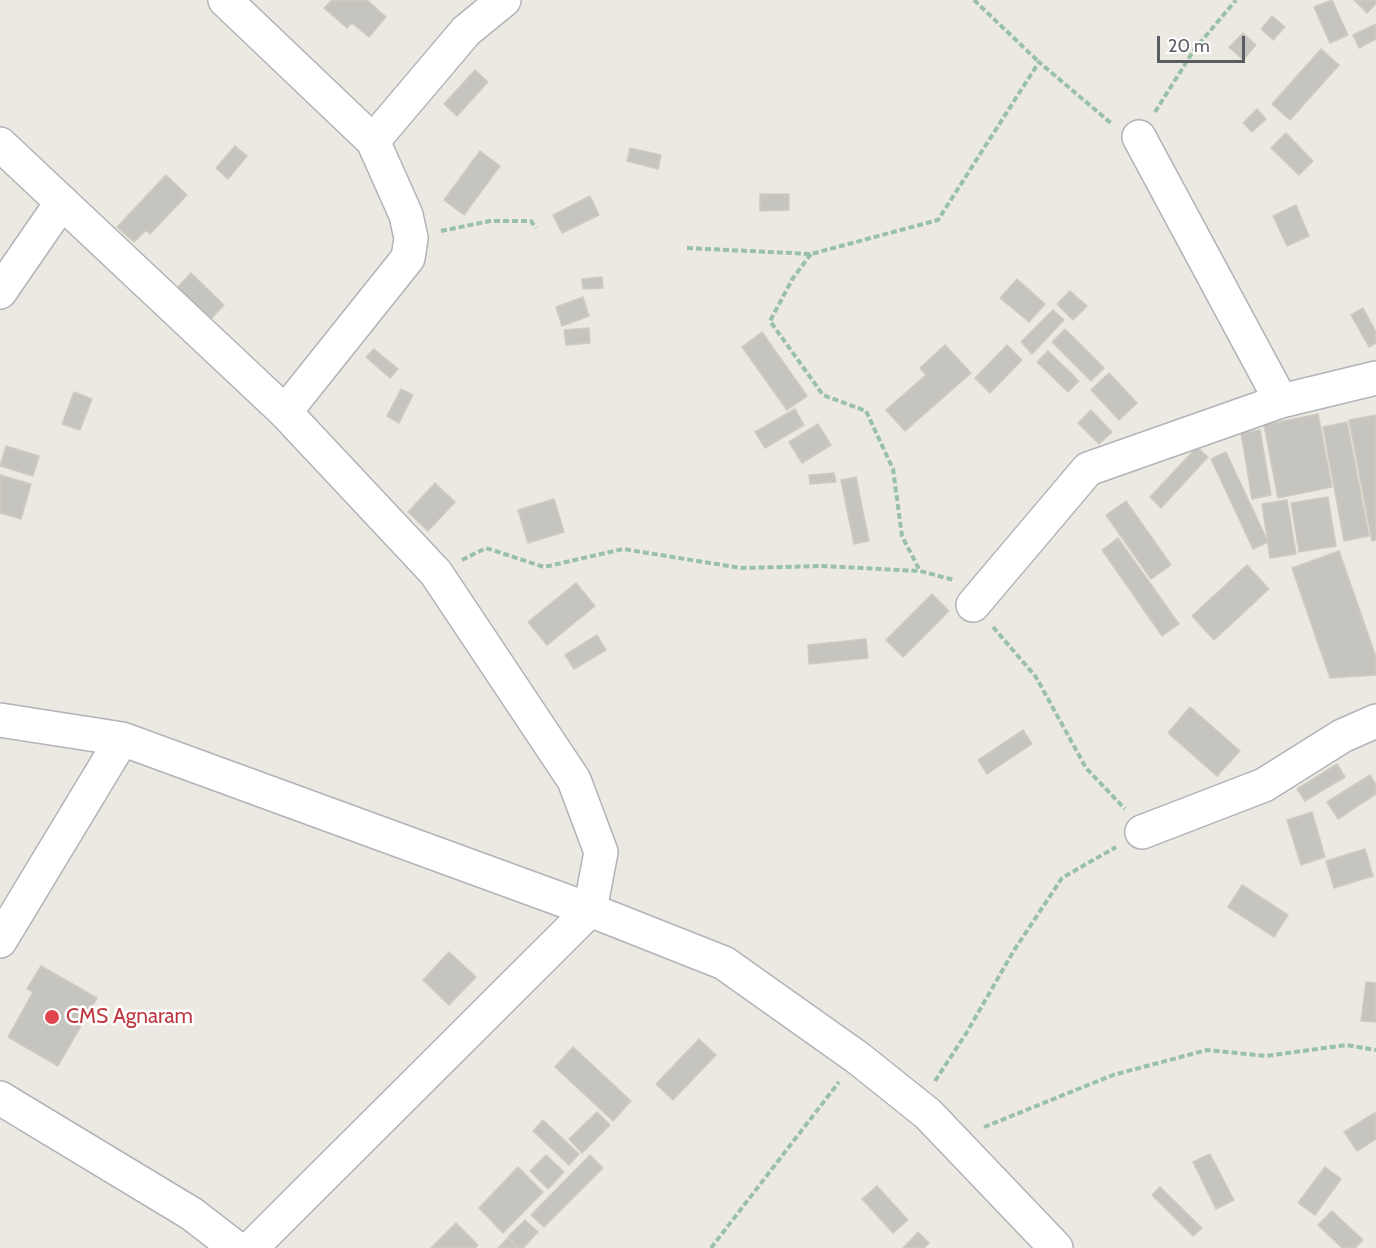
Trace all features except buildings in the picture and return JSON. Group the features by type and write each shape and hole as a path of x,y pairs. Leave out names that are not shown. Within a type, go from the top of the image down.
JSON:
{"street":[{"path":"225,0 372,141 406,214 411,238 408,258 285,412"},
{"path":"372,141 466,31 504,0"},
{"path":"1139,137 1281,401"},
{"path":"0,144 285,412 436,573 574,780 602,852 590,910 250,1248"},
{"path":"0,292 62,202"},
{"path":"974,605 1088,469 1281,401 1376,378"},
{"path":"0,720 122,739 590,910 724,963 858,1058 928,1114 1056,1248"},
{"path":"1142,832 1264,785 1342,736 1376,721"},
{"path":"0,941 122,739"},
{"path":"0,1098 192,1214 236,1248"}],"path":[{"path":"974,0 1039,62 1133,141 1139,137 1194,50 1236,0"},
{"path":"687,248 811,254 938,220 1039,62"},
{"path":"411,238 490,221 531,221 536,228"},
{"path":"811,254 794,278 770,321 823,394 866,411 893,469 902,536 920,571"},
{"path":"436,573 486,548 544,567 623,549 741,568 823,566 920,571 952,578 1036,676 1086,768 1119,801 1142,832 1062,878 1013,952 967,1032 935,1081 893,1086"},
{"path":"982,1128 1113,1075 1207,1050 1266,1056 1346,1045 1376,1050"},
{"path":"711,1248 858,1058"}],"place":[{"name":"CMS Agnaram","path":"52,1017"}]}
